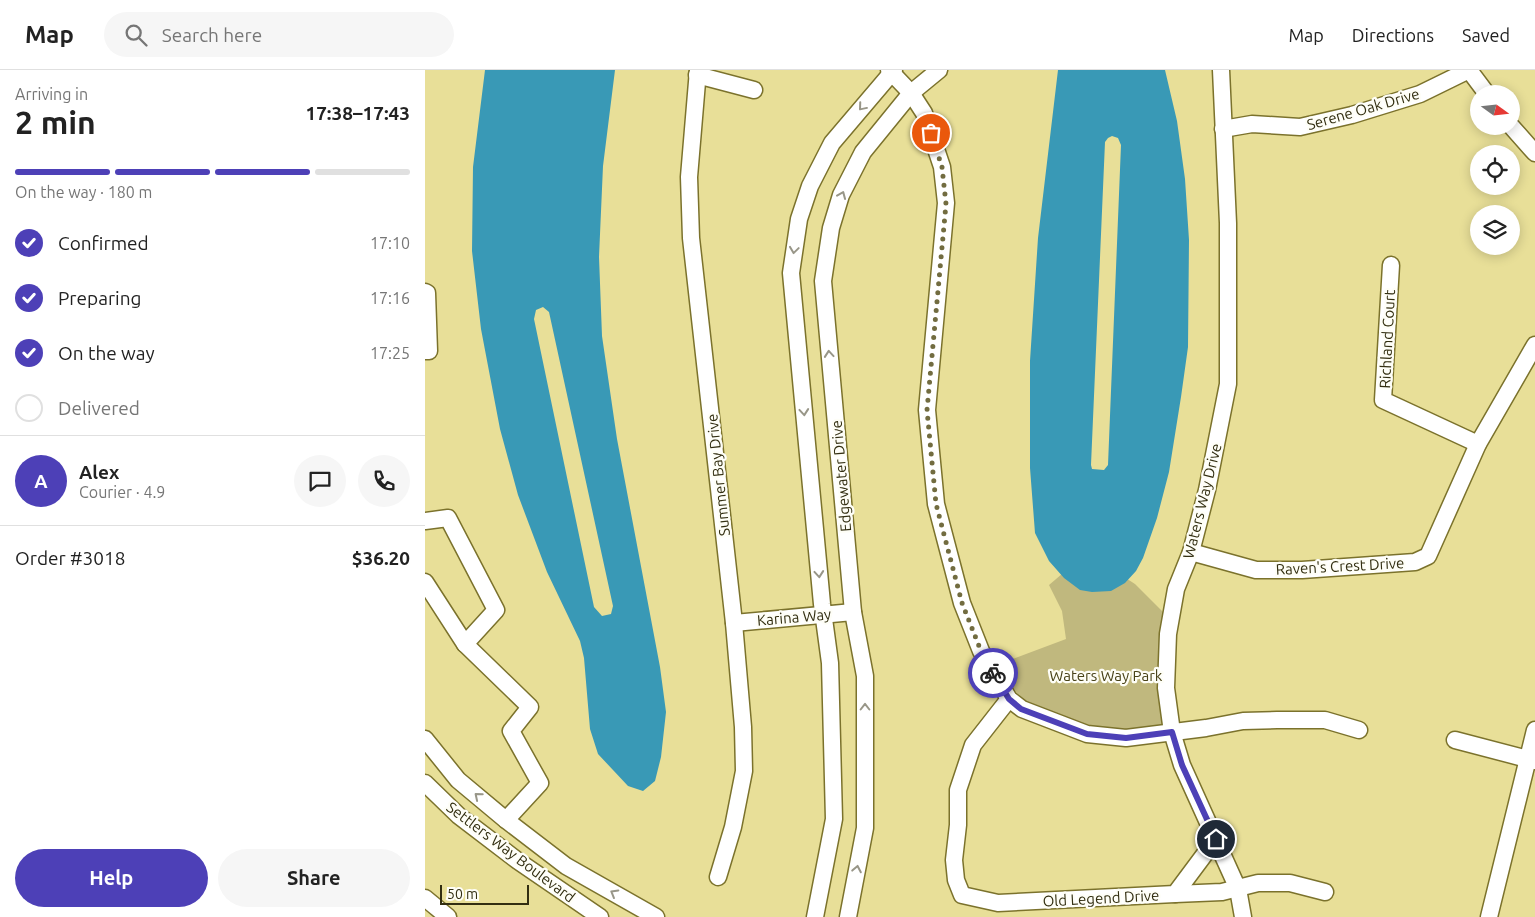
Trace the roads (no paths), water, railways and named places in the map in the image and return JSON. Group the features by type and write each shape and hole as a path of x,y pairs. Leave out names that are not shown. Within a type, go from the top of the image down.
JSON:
{"street":[{"name":"Edgewater Drive","path":"848,917 865,828 865,676 853,612 823,281 831,228 841,195 863,152 911,93 939,70"},
{"name":"Waters Way Drive","path":"1221,70 1228,223 1228,384 1207,490 1191,552 1176,589 1168,634 1166,688 1172,732 1182,765 1238,888 1243,917"},
{"path":"1469,70 1480,85"},
{"name":"Serene Oak Drive","path":"1223,129 1252,124 1300,127 1352,115 1420,94 1469,70"},
{"name":"Edgewater Drive","path":"815,917 834,819 830,663 823,615 791,272 799,219 810,186 832,143 892,71"},
{"path":"892,71 911,93 924,113 942,167 946,204 927,410 936,504 962,603 981,651 1009,699 1021,709 1087,734 1126,738 1243,721 1325,720 1359,730"},
{"path":"698,73 754,90"},
{"name":"Summer Bay Drive","path":"698,73 689,177 691,238 734,623 743,727 744,771 733,827 718,878"},
{"path":"1519,135 1535,154"},
{"name":"Richland Court","path":"1391,265 1383,400 1478,444"},
{"path":"425,292 427,293 429,351 425,351"},
{"name":"Raven's Crest Drive","path":"1191,552 1256,570 1302,570 1415,562 1428,556 1478,444 1535,345"},
{"path":"425,521 448,518 496,610 465,644"},
{"path":"425,582 465,644 530,707 511,731 540,783 506,820"},
{"name":"Karina Way","path":"734,623 853,612"},
{"name":"Old Legend Drive","path":"1009,699 973,745 958,790 958,825 954,860 956,880 962,895 998,903 1175,894 1216,839"},
{"path":"1489,917 1531,760 1535,730"},
{"name":"Settlers Way Boulevard","path":"425,739 430,758 449,769 459,780 506,820 566,866 657,917"},
{"path":"1455,740 1531,760"},
{"path":"426,787 449,769"},
{"name":"Settlers Way Boulevard","path":"426,787 459,816 518,862 600,917"},
{"path":"1175,894 1221,892 1258,883 1290,883 1325,892"},
{"path":"425,898 448,917"}],"water":[{"path":"485,70 615,70 603,166 599,257 602,336 617,439 660,667 666,712 661,757 655,781 643,791 628,786 598,754 590,729 584,658 580,641 547,572 518,495 500,429 481,329 472,251 473,167","holes":["543,307 549,312 613,606 611,614 602,616 594,607 534,319 536,310"]},
{"path":"1058,70 1165,70 1177,121 1185,179 1189,240 1188,347 1169,472 1157,518 1143,558 1136,571 1125,583 1111,591 1092,592 1080,590 1064,578 1049,561 1035,533 1030,468 1030,361 1038,238","holes":["1112,136 1118,138 1121,145 1108,465 1104,470 1092,469 1091,465 1105,142"]}],"park label":[{"name":"Waters Way Park","path":"1106,675"}]}
